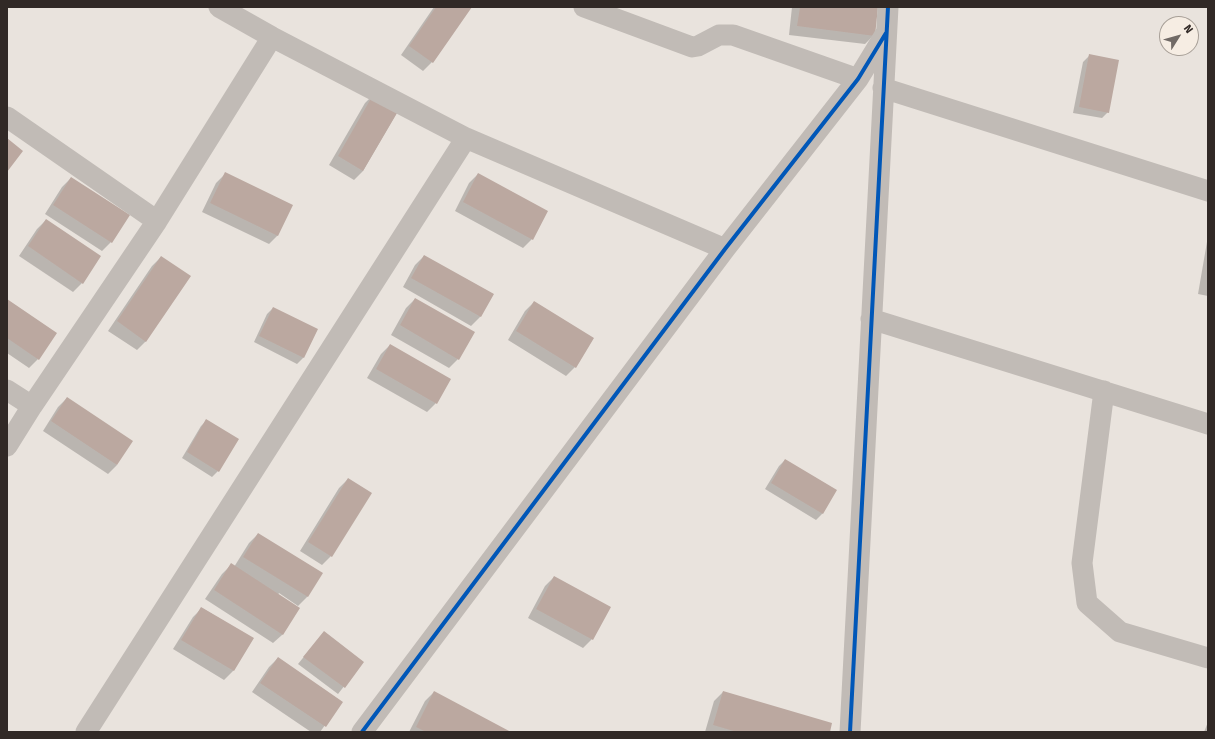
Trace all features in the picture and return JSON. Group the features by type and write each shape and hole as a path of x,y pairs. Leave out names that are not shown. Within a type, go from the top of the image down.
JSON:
{"street":[{"path":"219,7 272,37 466,138 725,249"},
{"path":"584,7 692,47 698,46 719,35 733,35 858,78"},
{"path":"850,732 882,88 888,7"},
{"path":"362,732 725,249 858,78 886,33"},
{"path":"7,446 32,406 157,221 272,37"},
{"path":"882,88 1208,191"},
{"path":"7,117 157,221"},
{"path":"86,732 466,138"},
{"path":"871,319 1104,390 1208,424"},
{"path":"7,390 32,406"},
{"path":"1104,390 1082,563 1087,603 1120,632 1208,658"}],"building":[{"path":"436,7 472,7 433,63 409,46"},
{"path":"800,7 878,7 875,36 797,26"},
{"path":"1089,54 1119,60 1109,113 1079,107"},
{"path":"374,93 400,108 363,171 338,156"},
{"path":"7,138 23,151 7,172"},
{"path":"225,172 293,205 278,236 210,203"},
{"path":"478,173 548,211 533,240 463,202"},
{"path":"71,177 130,215 112,243 53,205"},
{"path":"46,219 101,256 83,284 28,246"},
{"path":"424,255 494,294 481,317 411,278"},
{"path":"161,256 191,276 146,342 117,321"},
{"path":"415,298 475,332 459,360 400,325"},
{"path":"7,299 57,333 39,360 7,338"},
{"path":"534,301 594,338 576,368 516,331"},
{"path":"273,307 318,329 304,358 259,336"},
{"path":"390,344 451,379 437,404 376,369"},
{"path":"67,397 133,441 117,465 51,421"},
{"path":"206,419 239,439 219,472 187,452"},
{"path":"785,459 837,490 823,514 771,483"},
{"path":"348,478 372,493 332,557 308,542"},
{"path":"258,533 323,573 308,597 243,557"},
{"path":"231,563 300,608 283,635 214,590"},
{"path":"554,576 611,607 593,640 536,609"},
{"path":"201,607 254,638 234,671 181,640"},
{"path":"324,631 364,662 345,688 303,657"},
{"path":"278,657 343,702 326,727 260,683"},
{"path":"434,691 511,732 426,732 416,727"},
{"path":"723,691 832,723 830,732 737,732 713,725"}],"cycle path":[{"path":"850,732 888,7"},
{"path":"362,732 725,249 858,79 886,33"}]}
